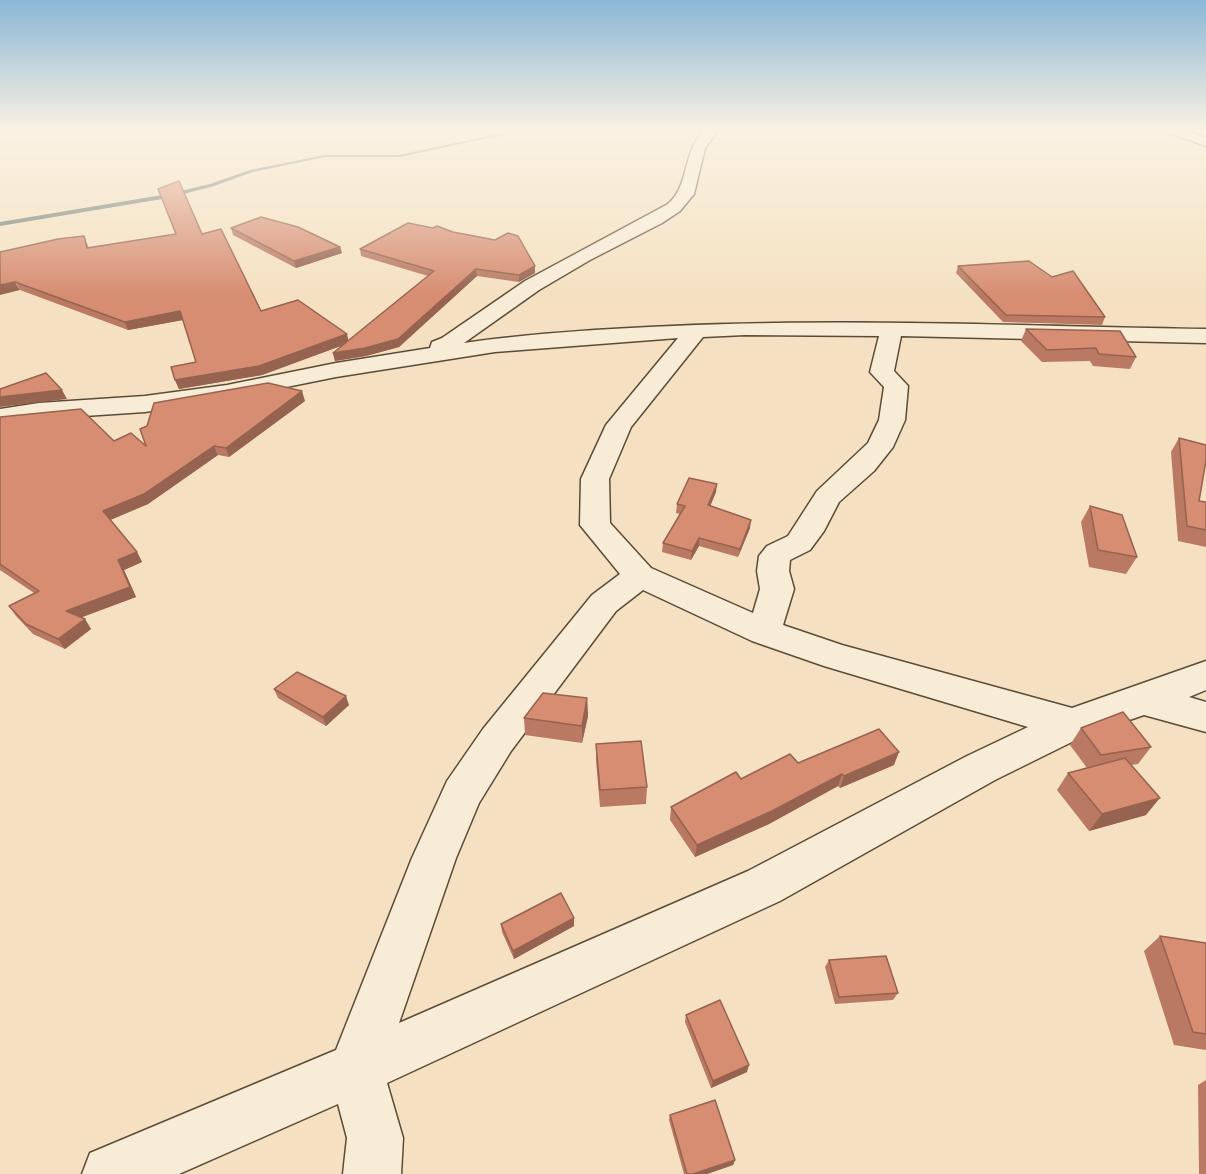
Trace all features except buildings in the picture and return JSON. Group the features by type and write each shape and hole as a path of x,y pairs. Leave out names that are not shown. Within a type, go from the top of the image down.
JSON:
{"street":[{"path":"412,357 450,343 544,278 638,230 684,198 687,186"},
{"path":"0,417 39,411 145,404 227,392 412,357 495,345 696,331 756,328 892,329 975,333 1206,336"},
{"path":"764,632 777,589 773,571 775,556 783,549 798,545 816,520 831,493 864,465 884,443 895,414 896,386 882,372 892,329"},
{"path":"696,331 619,424 595,479 595,525 640,576 764,632 837,657 1072,724"},
{"path":"372,1174 375,1138 356,1069 434,858 462,794 497,740 604,603 640,576"},
{"path":"111,1174 356,1069 764,886 981,768 1072,724 1143,700 1206,675"},
{"path":"1143,700 1206,717"}],"waterway":[{"path":"0,224 168,196 209,186"}]}
